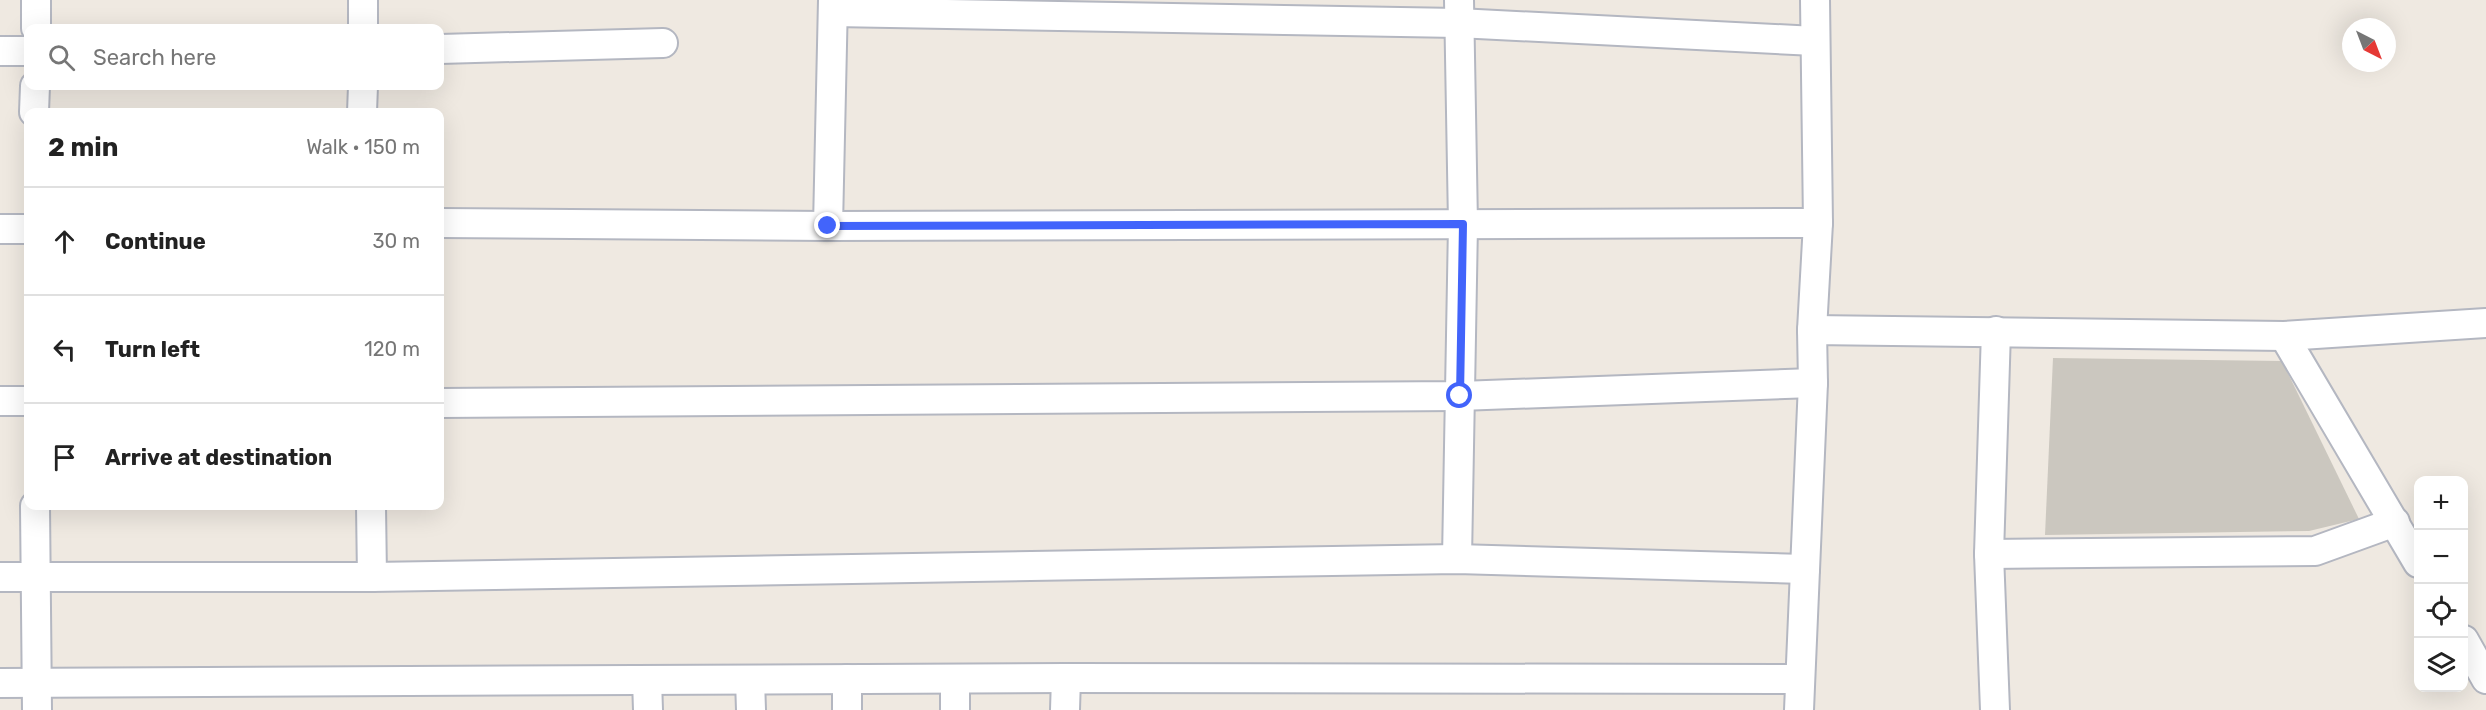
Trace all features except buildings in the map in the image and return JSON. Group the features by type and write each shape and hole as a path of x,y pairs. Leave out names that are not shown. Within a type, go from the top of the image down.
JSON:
{"street":[{"path":"36,0 36,24"},
{"path":"363,0 363,24"},
{"path":"1800,710 1799,679 1818,223 1815,0"},
{"path":"828,226 833,6 1459,12 1815,41"},
{"path":"1457,559 1463,224 1459,12"},
{"path":"444,49 663,44"},
{"path":"0,51 24,51"},
{"path":"34,108 35,90"},
{"path":"362,108 363,90"},
{"path":"444,224 828,226 1818,223"},
{"path":"0,228 24,229"},
{"path":"1812,330 2284,336 2486,323"},
{"path":"1995,710 1989,554 1996,332"},
{"path":"2284,336 2414,556"},
{"path":"444,403 1460,396 1813,383"},
{"path":"0,401 24,401"},
{"path":"35,510 36,697"},
{"path":"371,510 372,577"},
{"path":"1989,554 2315,551 2395,522"},
{"path":"0,577 372,577 1457,559 1805,569"},
{"path":"2468,648 2486,679"},
{"path":"1065,710 1066,678"},
{"path":"847,679 847,710"},
{"path":"955,679 955,710"},
{"path":"0,683 36,697 647,680 1799,679"},
{"path":"647,680 648,710"},
{"path":"750,680 751,710"}],"route":[{"path":"828,226 1463,224 1460,396"}]}
